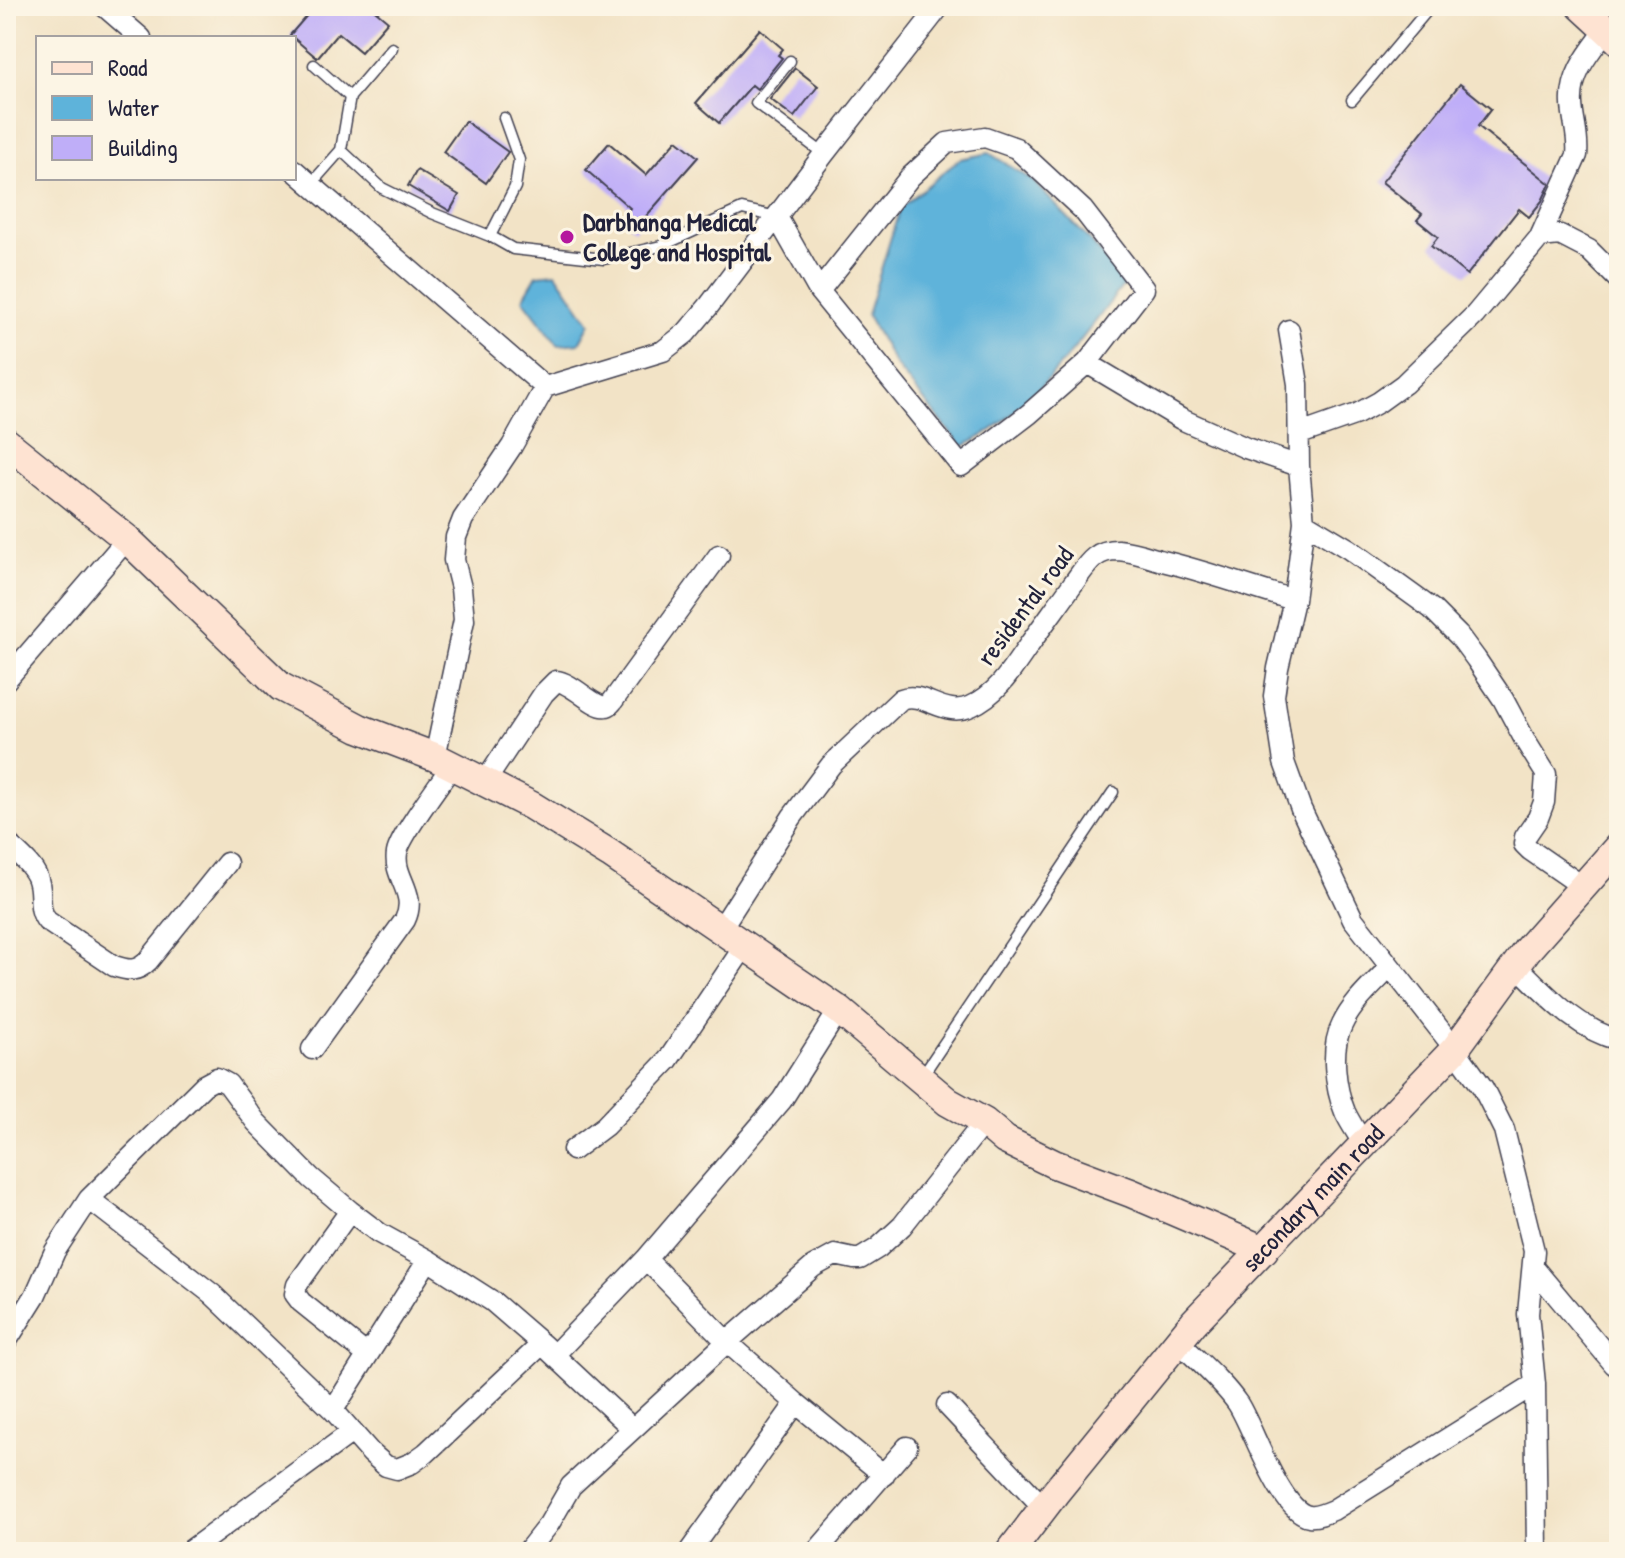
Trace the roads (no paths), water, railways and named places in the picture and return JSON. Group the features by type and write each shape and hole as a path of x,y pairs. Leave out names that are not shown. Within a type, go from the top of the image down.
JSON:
{"street":[{"path":"104,6 139,36"},
{"path":"312,1049 405,920 411,905 398,866 397,850 444,762 464,620 454,560 456,537 463,519 512,446 545,387 663,351 686,333 940,6"},
{"path":"1300,434 1357,414 1404,384 1475,315 1540,237 1577,155 1579,143 1572,105 1574,80 1579,68 1612,36 1581,6"},
{"path":"777,217 819,291 961,466 1029,414 1087,363 1144,289 1083,210 1016,148 985,137 947,143 910,177 819,291"},
{"path":"296,172 545,387"},
{"path":"1540,237 1560,235 1589,250 1619,280"},
{"path":"1289,330 1298,384 1299,466 1304,522 1294,600 1274,696 1284,762 1301,809 1353,919 1483,1088 1504,1130 1534,1251 1528,1314 1535,1384 1537,1552"},
{"path":"1087,363 1181,419 1246,448 1299,466"},
{"path":"6,442 127,539 281,687 359,728 485,782 532,806 610,854 839,1010 948,1102 984,1122 1005,1140 1054,1164 1264,1250"},
{"path":"1304,522 1349,549 1432,609 1467,647 1503,699 1546,774 1544,802 1524,844 1582,886"},
{"path":"6,680 127,539"},
{"name":"residental road","path":"720,930 792,817 831,765 905,697 915,697 935,706 956,710 973,706 987,696 1013,669 1095,556 1117,550 1134,553 1294,600"},
{"path":"485,782 544,693 556,681 567,683 601,706 608,706 719,555"},
{"path":"6,842 37,876 40,909 47,921 114,966 126,970 141,968 148,961 227,863"},
{"name":"secondary main road","path":"1010,1552 1194,1322 1455,1049 1515,964 1619,846"},
{"path":"573,1150 605,1126 668,1060 744,947"},
{"path":"1515,964 1563,1010 1583,1024 1619,1040"},
{"path":"1364,1145 1345,1111 1339,1090 1335,1055 1337,1037 1351,1010 1390,967"},
{"path":"89,1199 212,1294 333,1410 386,1466 397,1469 412,1463 435,1445 548,1349 646,1259 782,1100 839,1010"},
{"path":"6,1342 35,1296 55,1251 89,1199 204,1085 217,1078 228,1084 256,1122 311,1178 350,1211 379,1233 492,1301 633,1429"},
{"path":"527,1552 542,1536 571,1486 813,1267 835,1255 860,1259 890,1238 984,1122"},
{"path":"350,1211 297,1285 295,1294 367,1355"},
{"path":"646,1259 727,1342 884,1475"},
{"path":"333,1410 428,1260"},
{"path":"1533,1267 1619,1368"},
{"path":"1179,1342 1225,1387 1252,1430 1279,1489 1290,1504 1309,1516 1333,1510 1535,1384"},
{"path":"689,1552 796,1403"},
{"path":"947,1405 1044,1508"},
{"path":"191,1550 352,1432"},
{"path":"816,1552 907,1447"}],"lane":[{"path":"1352,100 1431,6"},
{"path":"311,184 341,150 350,97 392,48"},
{"path":"790,61 756,103 824,154"},
{"path":"314,65 350,97"},
{"path":"490,236 515,187 519,160 504,118"},
{"path":"341,150 382,188 513,249 604,259 661,246 742,209 777,217"},
{"path":"920,1078 1113,792"}],"water":[{"path":"989,153 1032,180 1126,282 1033,395 988,433 962,447 896,366 867,315 900,208 960,159"},
{"path":"556,273 590,323 579,343 558,345 523,299 537,275"}],"place":[{"name":"Darbhanga Medical College and Hospital","path":"567,237"}]}
